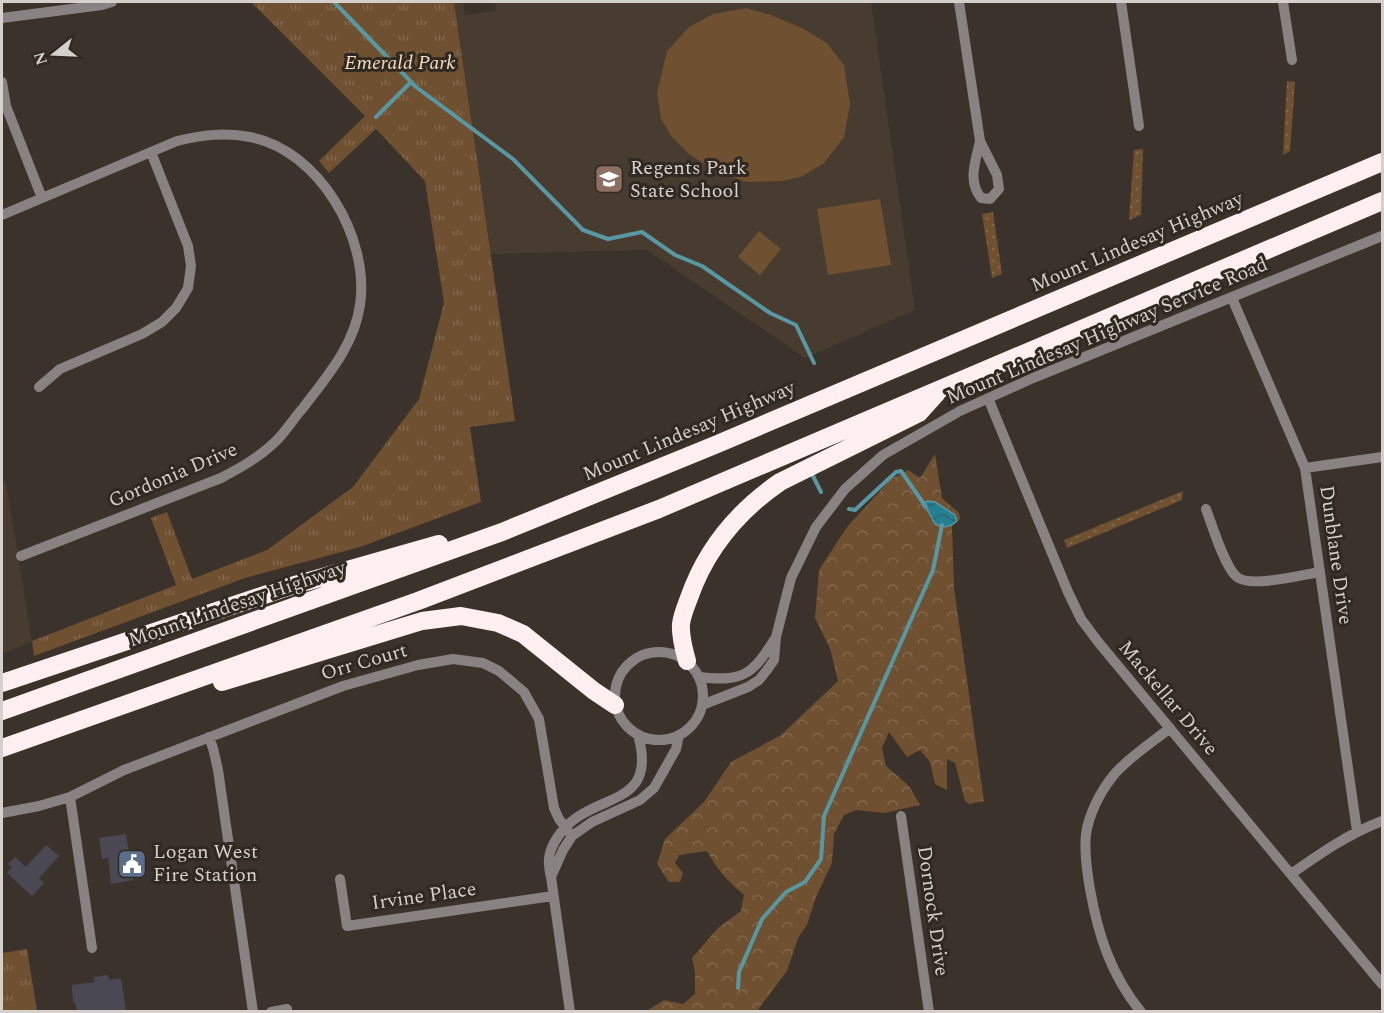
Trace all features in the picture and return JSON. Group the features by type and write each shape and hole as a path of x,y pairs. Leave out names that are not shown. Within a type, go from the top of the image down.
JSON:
{"highway":[{"name":"Mount Lindesay Highway","path":"2,711 502,532 705,450 1383,162"},
{"path":"2,748 417,601 659,509 1383,201"},
{"path":"687,661 681,623 693,587 709,555 732,524 761,495 780,482 919,413 941,388"},
{"path":"2,683 288,587 467,535 502,532"},
{"path":"180,684 222,682 416,623 435,618 461,616 498,622 523,634 594,692 615,705"}],"street":[{"path":"2,18 112,2"},
{"path":"959,2 980,141 998,175 999,189 990,199 981,198 975,191 972,176 980,141"},
{"path":"1121,2 1139,126"},
{"path":"1283,2 1292,60"},
{"path":"2,82 6,106 42,198"},
{"name":"Gordonia Drive","path":"2,215 177,141 200,135 223,134 252,137 282,150 319,178 348,225 358,250 362,278 360,306 352,336 338,362 276,442 252,462 221,478 21,556"},
{"path":"39,387 60,369 142,334 162,322 176,308 188,288 191,266 188,246 151,152"},
{"name":"Mount Lindesay Highway Service Road","path":"702,705 748,687 759,680 774,660 776,637 792,578 816,527 845,489 883,455 899,444 988,398 1383,236"},
{"name":"Dunblane Drive","path":"1232,298 1305,468 1357,831"},
{"name":"Mackellar Drive","path":"988,398 1068,592 1082,619 1170,729 1383,984"},
{"path":"1305,468 1383,457"},
{"path":"1206,509 1231,570 1239,579 1251,582 1320,572"},
{"name":"Mount Lindesay Highway Service Road","path":"699,677 726,680 749,671 760,663 776,637"},
{"path":"653,651 665,651 687,661 699,677 703,691 702,705 694,722 680,735 658,740 638,735 624,722 615,705 614,693 622,670 636,658 653,651"},
{"name":"Orr Court","path":"2,813 70,797 124,770 344,686 417,665 453,659 483,663 499,671 524,692 533,705 543,737 554,808 572,836"},
{"path":"1140,1011 1128,996 1110,964 1096,922 1086,868 1086,834 1094,806 1113,775 1170,729"},
{"path":"570,1011 551,877 547,863 548,855 564,826 576,816 633,788 642,770 643,759 638,735"},
{"path":"551,877 572,836 592,822 647,796 676,749 680,735"},
{"path":"209,737 218,770 253,1011"},
{"path":"70,797 92,948"},
{"name":"Dornock Drive","path":"901,816 929,1011"},
{"path":"1291,874 1326,848 1357,831 1383,821"},
{"name":"Irvine Place","path":"340,879 347,926 553,896"},
{"path":"271,1011 288,1009"}],"shaded area":[{"name":"Regents Park State School","path":"454,2 463,2 465,15 496,11 495,2 871,2 915,310 805,358 647,250 490,254","holes":["771,15 802,28 827,43 657,92 667,51 689,27"]},
{"path":"6,482 32,641 2,654 2,483"}],"green space":[{"name":"Emerald Park","path":"251,2 454,2 515,421 470,427 481,502 360,547 245,578 34,656 32,641 176,585 151,518 167,512 192,579 267,550 353,487 419,399 444,303 425,181 376,129 329,173 319,161 365,116"},
{"path":"746,8 771,15 802,28 827,43 844,65 850,104 844,137 824,163 801,177 781,181 746,182 716,171 689,154 672,137 661,119 657,92 667,51 689,27 713,14"},
{"path":"1287,81 1295,82 1290,151 1283,155"},
{"path":"1143,149 1141,215 1129,220 1134,150"},
{"path":"880,199 891,265 828,275 817,209"},
{"path":"993,212 1002,274 992,278 982,214"},
{"path":"759,231 781,249 760,275 738,257"},
{"path":"935,454 942,498 959,513 960,519 952,526 954,588 984,801 969,804 965,801 955,763 947,759 947,790 935,784 930,762 920,750 907,757 889,732 882,748 886,766 909,786 920,805 884,813 856,810 844,815 834,834 832,863 816,897 807,925 798,938 787,971 757,1011 645,1012 664,1000 683,1004 695,994 695,972 692,958 718,928 741,911 744,895 723,875 707,851 679,855 675,863 683,873 680,882 669,882 657,864 665,839 704,802 731,762 781,735 838,681 830,648 815,618 819,570 847,527 891,479 908,470 920,478","holes":["935,502 955,515 956,521 931,519 923,506"]},
{"path":"1183,491 1182,500 1067,548 1064,540"},
{"path":"27,949 37,1011 2,1011 2,953"}],"water":[{"path":"929,501 935,502 955,515 957,521 946,527 935,524 923,506"}],"building":[{"path":"126,834 133,880 111,884 108,858 102,859 99,838"},
{"path":"46,845 59,856 39,878 44,883 32,896 7,873 12,867 8,864 15,857 26,867"},
{"path":"108,975 109,980 121,978 126,1011 77,1011 75,1002 73,1003 72,985 95,982 94,977"}],"waterway":[{"path":"334,2 416,87 513,159 583,230 608,239 642,232 675,255 702,266 770,313 796,325 814,363"},
{"path":"376,117 411,82"},
{"path":"849,509 855,510 896,472 901,471 926,507"},
{"path":"813,476 821,492"},
{"path":"738,988 739,972 762,919 786,892 805,882 821,859 824,816 933,570 942,525"}],"place":[{"name":"Regents Park State School","path":"609,179"},
{"name":"Logan West Fire Station","path":"132,864"}]}
